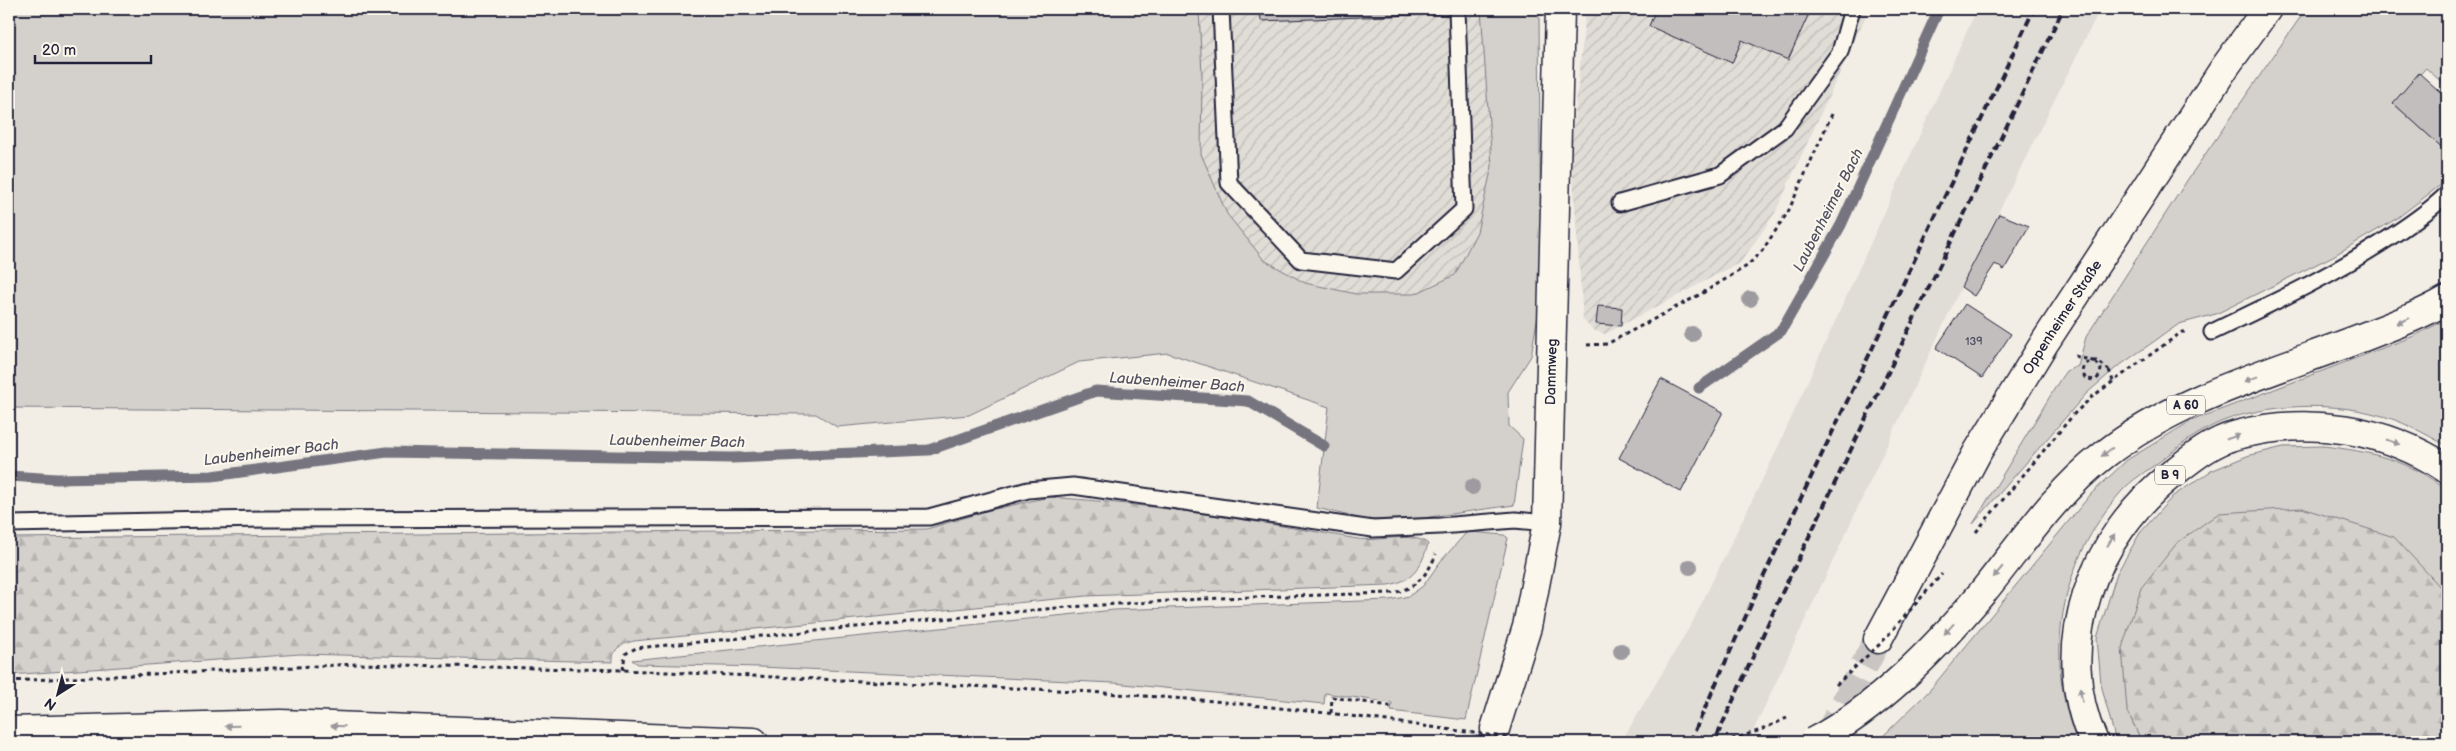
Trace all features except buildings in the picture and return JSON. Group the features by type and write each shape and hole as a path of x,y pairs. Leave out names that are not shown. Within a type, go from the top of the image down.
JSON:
{"main road":[{"name":"Dammweg","path":"1496,729 1527,627 1547,523 1560,9"},
{"name":"Oppenheimer Straße","path":"1878,638 1983,442 2225,67 2267,9"},
{"name":"A 60","path":"1813,742 1868,706 1938,641 1982,592 2078,477 2105,454 2152,422 2181,407 2226,388 2374,333 2432,309 2447,300"},
{"name":"B 9","path":"2094,742 2083,707 2077,676 2076,651 2080,621 2092,575 2117,530 2134,508 2190,459 2210,446 2236,435 2312,425 2350,429 2379,437 2408,447 2447,469"},
{"path":"9,731 281,724 754,742"}],"lane":[{"path":"1221,9 1229,183 1301,260 1396,270 1464,209 1456,9"},
{"path":"1620,203 1720,175 1786,128 1840,52 1852,9"},
{"path":"2212,332 2360,257 2407,226 2447,194"},
{"path":"9,524 267,520 929,517 1028,490 1073,486 1373,529 1515,520 1547,523"}],"path":[{"path":"1588,345 1607,344 1701,294 1747,266 1762,251 1788,212 1796,193"},
{"path":"1973,536 2074,414 2113,381 2182,332 2212,332"},
{"path":"2081,359 2096,362 2101,367 2100,375 2096,380 2086,379 2082,371 2083,366 2089,361 2098,360 2109,370 2113,381"},
{"path":"623,670 625,654 636,648 1067,608 1220,598 1402,591 1410,589 1428,570 1439,546 1440,526"},
{"path":"1829,690 1881,643 1948,566"},
{"path":"9,681 357,664 623,670 1078,691 1214,701 1331,713 1540,742"},
{"path":"1331,713 1332,697 1389,706 1388,712"},
{"path":"1724,742 1761,730 1792,714"}],"shaded area":[{"path":"1199,9 1481,9 1492,166 1477,232 1455,275 1415,294 1356,294 1305,283 1263,260 1227,214 1201,154 1202,76"},
{"path":"1586,9 1869,9 1775,213 1741,262 1605,334 1593,330 1583,320 1571,149"},
{"path":"1977,9 2100,9 1961,287 1748,742 1621,742 1692,623 1773,458"}],"green space":[{"path":"9,9 1199,9 1202,76 1201,154 1227,214 1264,260 1305,283 1356,294 1415,294 1455,275 1477,232 1492,166 1481,9 1539,9 1541,296 1531,356 1508,392 1509,426 1523,439 1514,505 1423,518 1366,520 1317,508 1329,407 1168,353 1079,362 969,415 837,427 816,414 9,408"},
{"path":"2306,9 2447,9 2447,87 2426,68 2393,103 2447,152 2447,180 2396,219 2333,256 2216,314 2179,324 2116,368 2086,394 1973,524 2061,378 2066,371 2078,366 2086,337 2188,179"},
{"path":"2447,319 2447,446 2403,423 2375,414 2319,406 2279,408 2240,415 2206,429 2139,476 2121,492 2100,519 2084,548 2071,579 2063,611 2060,644 2061,677 2067,710 2077,742 1877,742 1929,691 2091,494 2127,460 2191,421 2414,336"},
{"path":"2323,446 2373,454 2404,464 2433,480 2447,491 2447,606 2443,590 2127,710 2142,742 2116,742 2101,684 2097,638 2117,573 2140,533 2173,496 2211,471 2247,456 2283,447"},
{"path":"1049,497 1165,509 1366,540 1414,538 1428,544 1415,572 1404,580 1388,585 1086,596 634,641 616,650 613,662 300,654 9,675 9,538 927,529 986,511"},
{"path":"2302,508 2394,537 2443,590 2447,606 2447,742 2142,742 2127,710 2122,648 2141,588 2177,543 2219,513"},
{"path":"1466,533 1504,535 1508,538 1466,720 1391,711 1392,703 1325,693 1324,704 1114,683 760,667 638,664 632,660 1114,610 1390,600 1409,596 1423,586 1440,562"}],"waterway":[{"name":"Laubenheimer Bach","path":"1699,388 1781,331 1841,225 1939,9"},
{"name":"Laubenheimer Bach","path":"9,476 57,479 212,476 387,452 732,458 929,450 1096,391 1248,401 1324,446"}],"tunnel":[{"path":"1825,741 1878,639"}],"railway":[{"path":"1690,742 1761,582 2034,9"},
{"path":"1717,736 1781,595 2063,9"}]}
